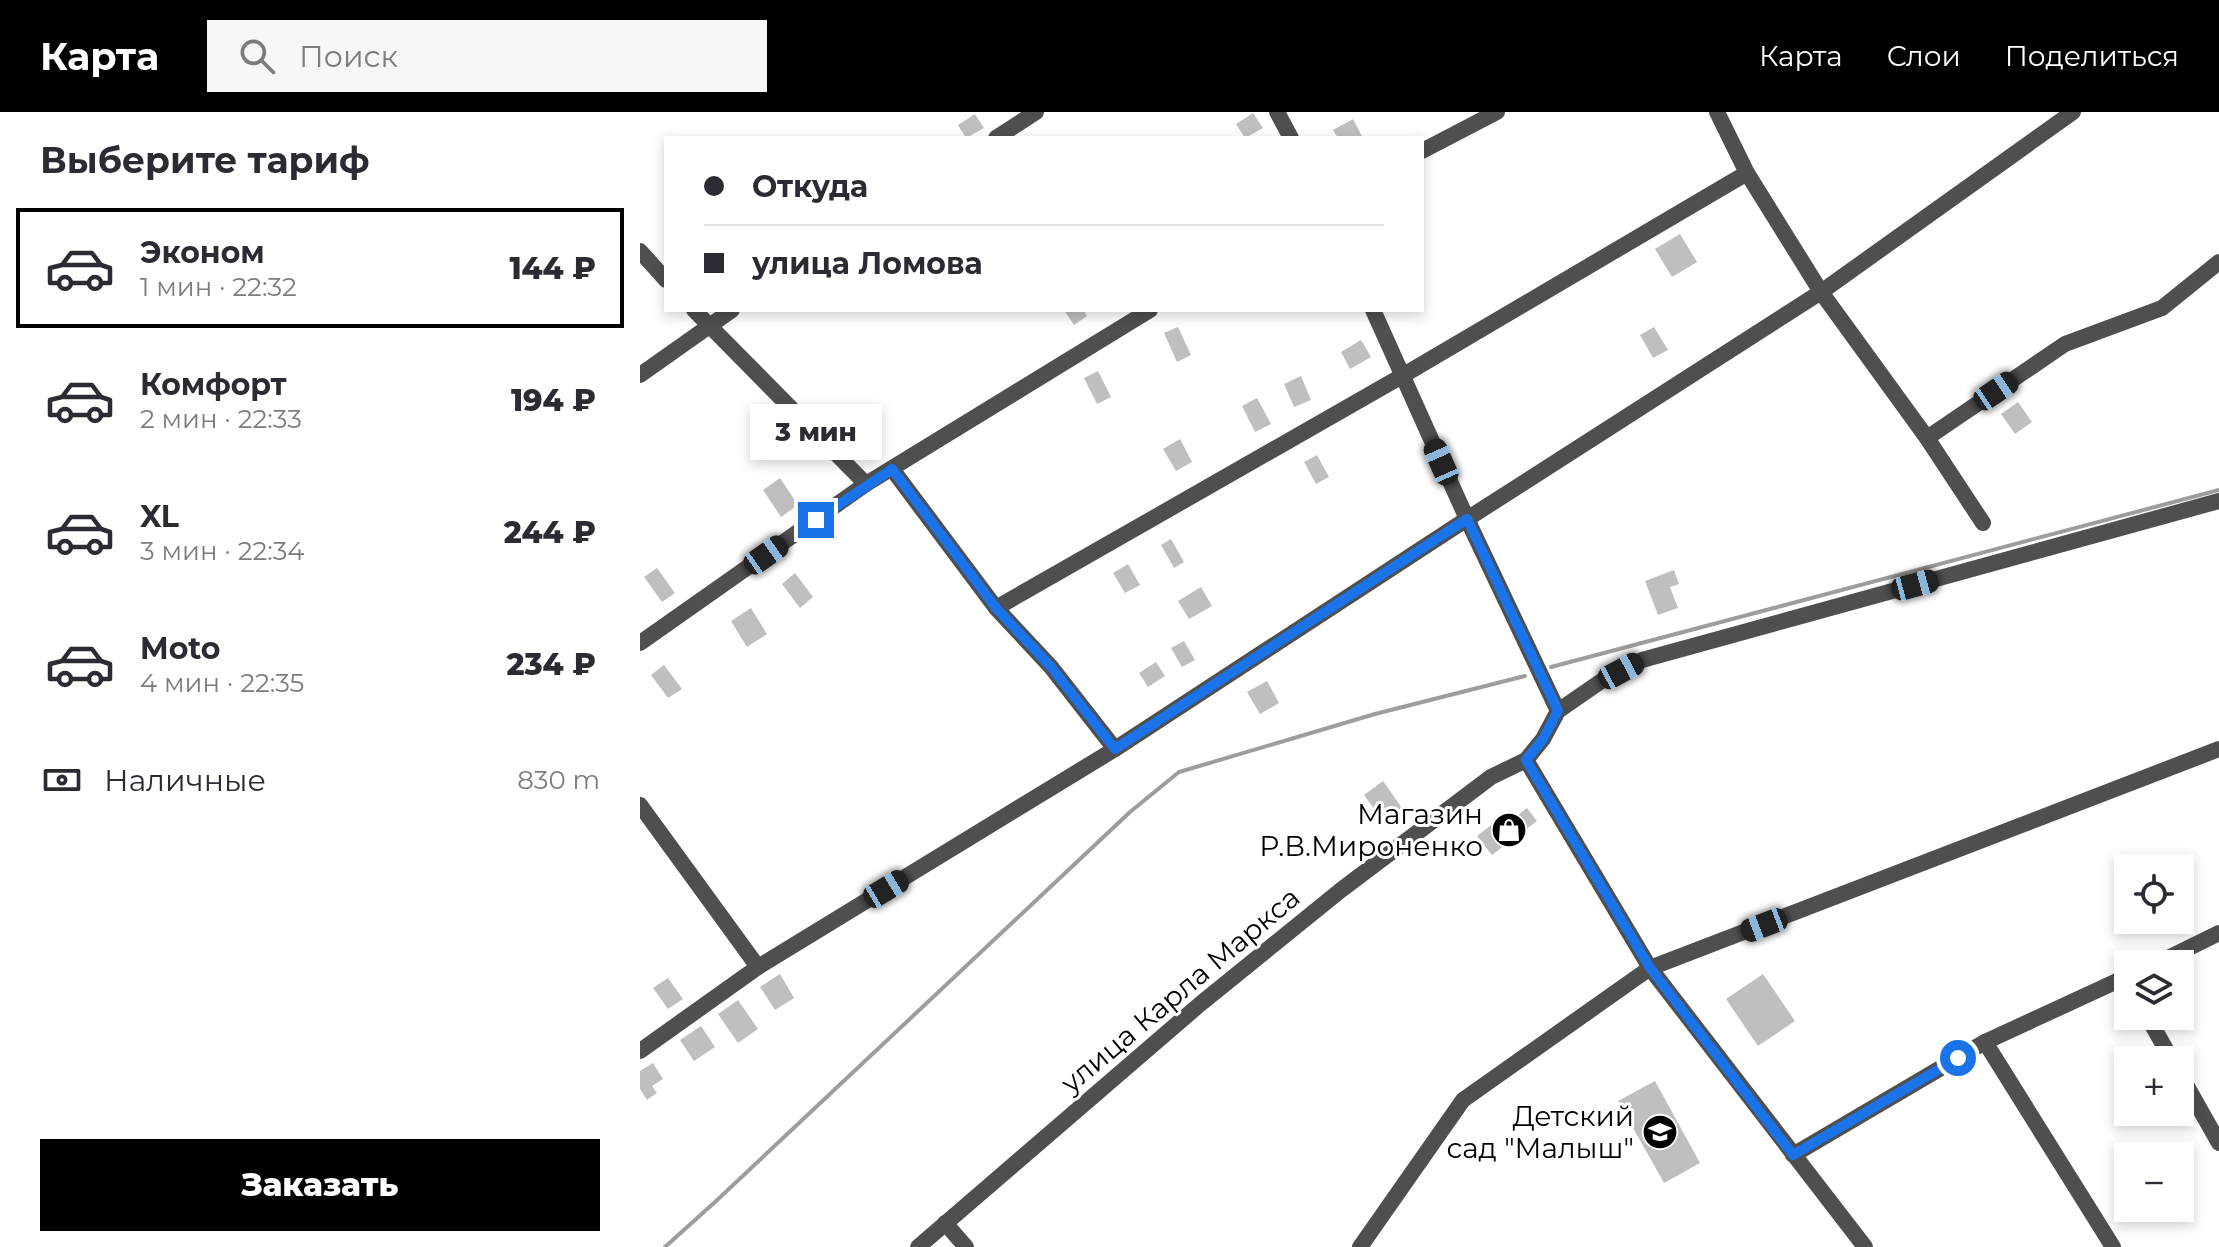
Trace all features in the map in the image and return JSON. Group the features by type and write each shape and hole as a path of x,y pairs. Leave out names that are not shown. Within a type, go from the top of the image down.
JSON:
{"street":[{"path":"999,136 1036,112"},
{"path":"1277,112 1290,136"},
{"path":"1424,150 1497,112"},
{"path":"1717,112 1747,173 1821,292 1927,438 1983,523"},
{"path":"640,1051 758,967 1115,749 1821,292 2073,112"},
{"path":"996,608 1402,376 1747,173"},
{"path":"640,251 664,278"},
{"path":"1927,438 2065,344 2162,308 2219,262"},
{"path":"696,312 866,484"},
{"path":"640,375 729,312"},
{"path":"640,643 866,484 1147,312"},
{"path":"1374,312 1558,711"},
{"path":"892,469 996,608 1051,667 1115,749"},
{"path":"1864,1247 1650,968 1526,760 1543,739 1558,711 1600,682 1642,660 2219,501"},
{"path":"1360,1247 1463,1100 1650,968 2219,749"},
{"name":"улица Карла Маркса","path":"918,1247 1199,1005 1341,890 1491,777 1526,760"},
{"path":"640,805 758,967"},
{"path":"2184,950 2219,933"},
{"path":"1793,1155 1985,1042 2114,984"},
{"path":"1985,1042 2113,1247"},
{"path":"2194,1099 2219,1143"},
{"path":"945,1223 966,1247"}],"building":[{"path":"1253,113 1263,128 1244,136 1236,124"},
{"path":"975,114 984,128 965,136 958,125"},
{"path":"1353,119 1362,136 1337,136 1333,130"},
{"path":"1680,234 1697,262 1672,277 1655,249"},
{"path":"1065,312 1084,312 1087,316 1074,325"},
{"path":"1178,327 1191,355 1177,362 1164,333"},
{"path":"1654,327 1668,350 1653,358 1640,335"},
{"path":"1361,340 1371,357 1350,369 1341,352"},
{"path":"1098,371 1111,397 1097,404 1084,378"},
{"path":"1301,376 1311,400 1294,407 1284,384"},
{"path":"1257,398 1271,424 1255,432 1242,406"},
{"path":"2018,402 2032,422 2015,434 2001,414"},
{"path":"1180,439 1192,462 1176,471 1163,449"},
{"path":"1317,455 1329,477 1316,484 1304,462"},
{"path":"780,478 798,505 781,517 763,490"},
{"path":"1171,539 1184,562 1174,568 1161,545"},
{"path":"1128,564 1140,585 1125,593 1113,573"},
{"path":"657,568 675,593 662,602 644,577"},
{"path":"1674,570 1679,584 1670,587 1678,608 1658,615 1645,581"},
{"path":"795,573 813,597 800,608 782,584"},
{"path":"1201,587 1212,606 1189,619 1178,601"},
{"path":"751,608 767,634 747,647 731,621"},
{"path":"1184,641 1195,660 1182,667 1171,648"},
{"path":"1156,662 1165,676 1148,687 1139,673"},
{"path":"664,665 682,689 668,698 651,675"},
{"path":"1267,681 1279,703 1260,714 1247,692"},
{"path":"1383,781 1402,808 1383,821 1364,795"},
{"path":"1527,808 1537,821 1492,855 1477,836 1495,822 1500,829"},
{"path":"780,974 794,998 775,1010 760,987"},
{"path":"1763,974 1795,1021 1758,1046 1726,999"},
{"path":"668,978 683,999 668,1009 653,988"},
{"path":"738,1000 758,1029 738,1043 718,1014"},
{"path":"701,1026 715,1047 694,1061 680,1040"},
{"path":"653,1063 663,1079 652,1086 657,1093 647,1100 640,1089 640,1071"},
{"path":"1655,1081 1700,1163 1664,1183 1618,1101"}],"waterway":[{"path":"1551,667 2219,490"},
{"path":"665,1247 1130,812 1179,772 1375,714 1525,676"}],"place":[{"name":"Магазин Р.В.Мироненко","path":"1509,830"},
{"name":"Детский сад \"Малыш\"","path":"1660,1132"}],"route":[{"path":"816,520 892,469 996,608 1051,667 1115,749 1467,519 1558,711 1543,739 1526,760 1650,968 1793,1155 1958,1058"}]}
